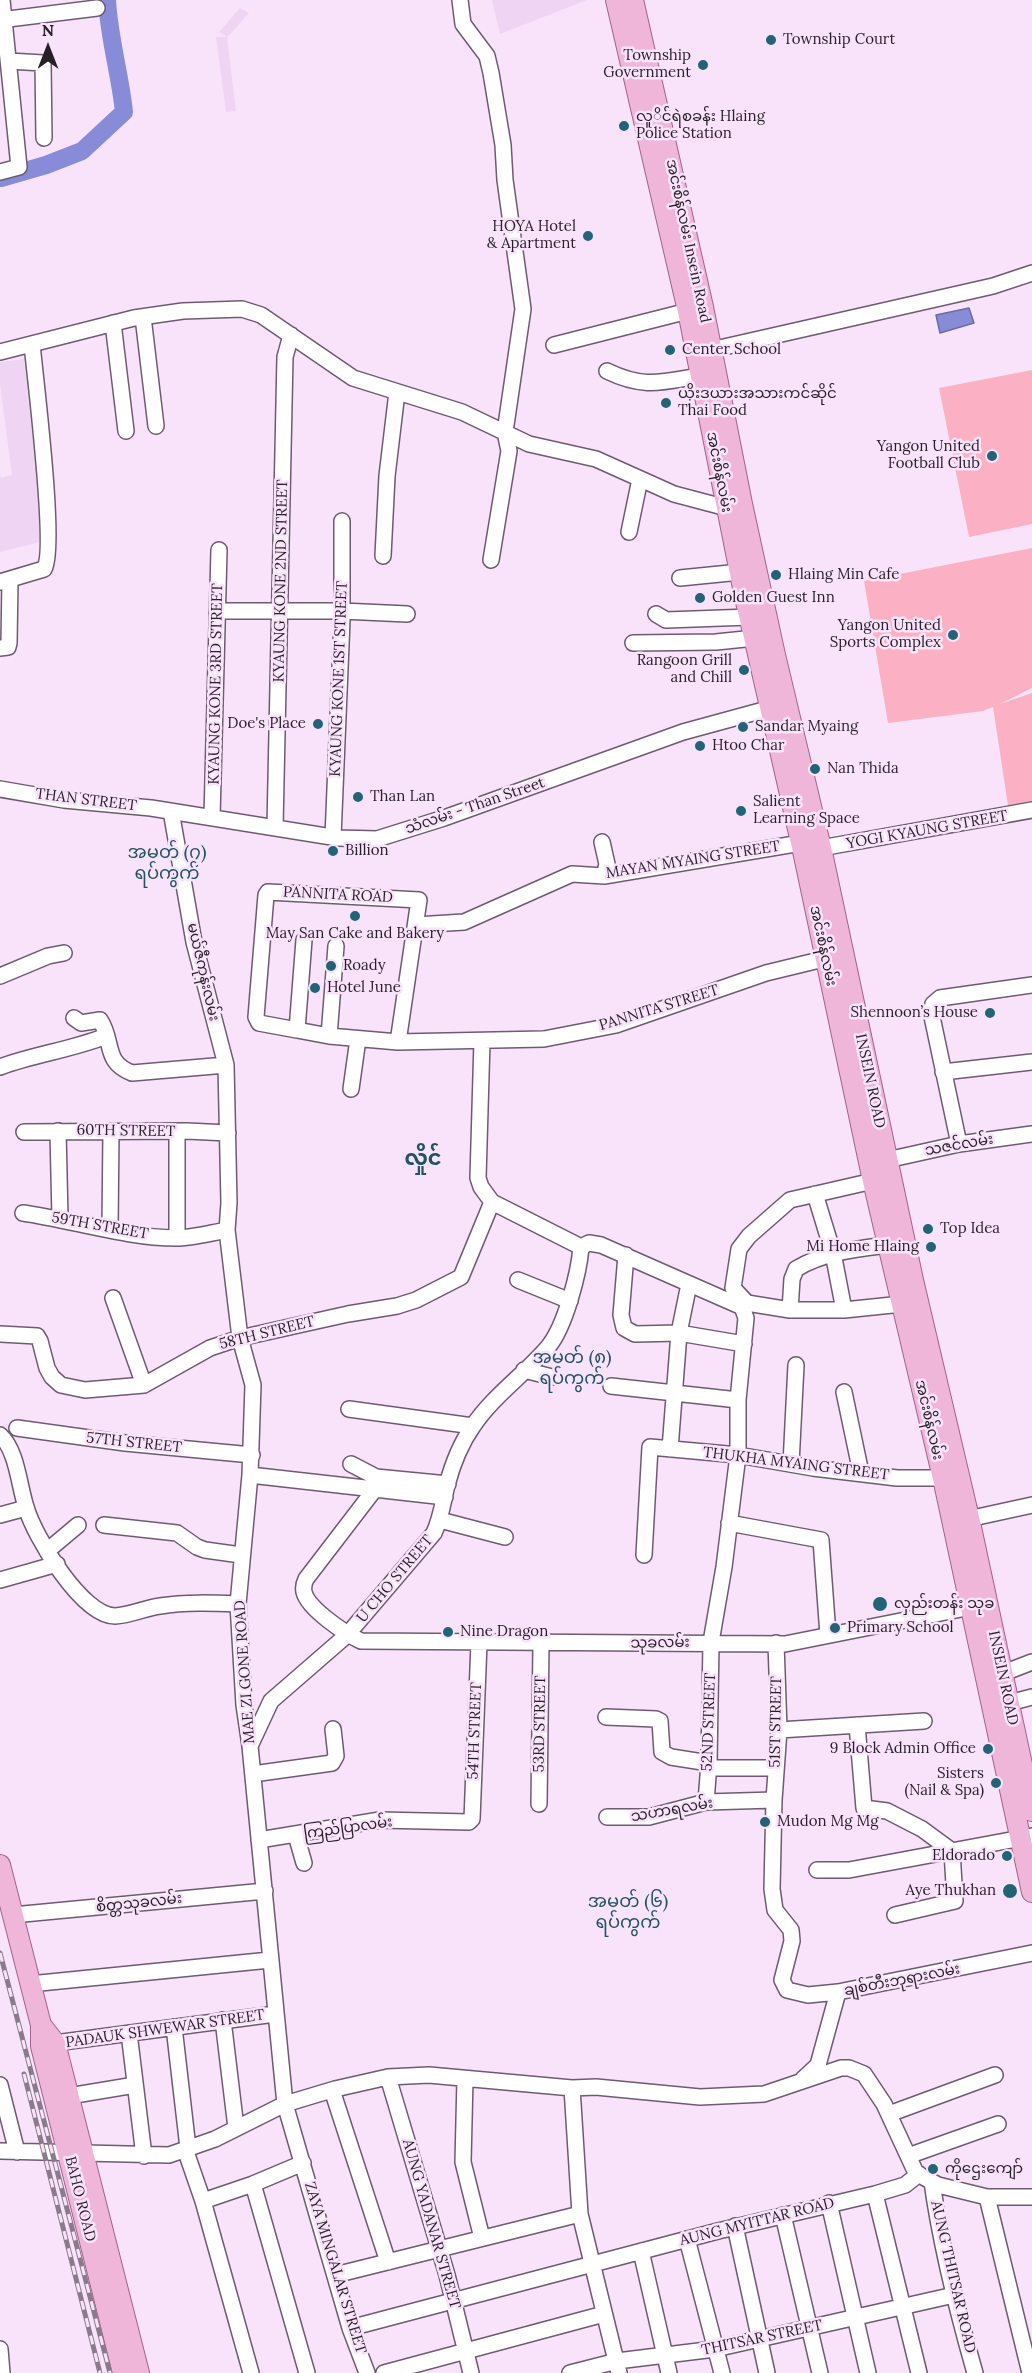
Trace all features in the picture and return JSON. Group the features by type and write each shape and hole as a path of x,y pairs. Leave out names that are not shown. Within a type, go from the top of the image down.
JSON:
{"main road":[{"name":"အင်းစိန်လမ်း","path":"616,0 634,44 657,135 688,311 704,351 700,376 714,405 734,506 740,572 752,591"},
{"name":"အင်းစိန်လမ်း","path":"633,0 634,44"},
{"name":"အင်းစိန်လမ်း Insein Road","path":"657,135 704,351"},
{"path":"704,351 714,405"},
{"path":"734,506 752,591 757,629 808,847"},
{"name":"အင်းစိန်လမ်း","path":"808,847 834,956"},
{"name":"INSEIN ROAD","path":"834,956 961,1521"},
{"name":"အင်းစိန်လမ်း","path":"879,1160 873,1181 943,1478 961,1521 995,1677 1026,1837 1032,1892"},
{"name":"INSEIN ROAD","path":"995,1677 1009,1704 1032,1811"},
{"path":"0,1865 41,2025 55,2043 69,2096 77,2154 139,2373"},
{"name":"BAHO ROAD","path":"41,2025 41,2046 77,2154 123,2373"}],"street":[{"path":"0,172 19,167 9,61 2,20 2,0"},
{"path":"460,0 463,24 486,56 491,73 503,145 506,188 523,309 505,432 509,451 491,560"},
{"path":"2,20 97,8"},
{"path":"9,61 43,63 44,138"},
{"path":"704,351 993,286 1032,273"},
{"path":"0,352 143,317 183,311 242,309 261,315 353,378 462,412 530,444 596,459 674,494 734,506"},
{"path":"554,345 688,311"},
{"path":"143,317 156,426"},
{"path":"113,323 126,431"},
{"name":"KYAUNG KONE 2ND STREET","path":"275,827 285,357 291,335"},
{"path":"0,648 8,646 9,643 5,581 44,569 48,560 47,505 32,344"},
{"path":"607,371 626,380 645,383 700,376"},
{"path":"383,556 387,476 397,392"},
{"path":"629,532 640,479"},
{"name":"KYAUNG KONE 1ST STREET","path":"333,837 342,611 342,520"},
{"name":"KYAUNG KONE 3RD STREET","path":"212,817 219,550"},
{"path":"680,578 740,572"},
{"path":"217,611 342,611 407,614"},
{"path":"656,614 666,620 757,629"},
{"path":"633,643 716,642 757,629"},
{"name":"သံလမ်း - Than Street","path":"171,811 333,837 377,838 444,818 683,732 777,711"},
{"name":"THAN STREET","path":"0,789 64,800 171,811"},
{"name":"YOGI KYAUNG STREET","path":"808,847 1032,810"},
{"name":"မယ်ဇီကုန်းလမ်း","path":"171,811 194,942 226,1065 228,1133"},
{"path":"602,842 607,864 604,876"},
{"name":"MAYAN MYAING STREET","path":"416,925 464,922 572,874 604,876 808,847"},
{"name":"PANNITA ROAD","path":"297,1030 259,1023 256,1020 268,892 418,899 420,902 416,925"},
{"path":"398,1042 416,925"},
{"path":"297,1030 304,940"},
{"path":"329,1036 336,946"},
{"path":"0,976 48,956 64,953"},
{"name":"PANNITA STREET","path":"297,1030 329,1036 398,1042 544,1039 616,1025 766,973 834,956"},
{"path":"959,1144 931,1012 933,1004 940,998 1032,985"},
{"path":"74,1018 81,1023 100,1020 113,1060 120,1068 132,1073 226,1065"},
{"path":"0,1066 20,1059 78,1047 106,1036"},
{"path":"351,1089 358,1039"},
{"path":"482,1041 478,1178 480,1187 492,1202 580,1247 589,1243 601,1245 689,1284 679,1333 670,1449"},
{"path":"944,1072 1032,1062"},
{"name":"60TH STREET","path":"24,1131 228,1133"},
{"path":"58,1131 60,1218"},
{"path":"110,1229 111,1131"},
{"path":"177,1132 177,1238"},
{"name":"MAE ZI GONE ROAD","path":"228,1133 227,1230 240,1338 254,1385 252,1455 238,1604 244,1705 253,1774 285,2104"},
{"name":"သဇင်လမ်း","path":"879,1160 959,1144 1032,1134"},
{"path":"873,1181 790,1200 749,1236 739,1250 733,1288 747,1303 790,1310 844,1310 902,1304"},
{"path":"814,1194 833,1253 844,1310"},
{"name":"58TH STREET","path":"0,1334 37,1336 47,1368 52,1377 62,1385 85,1390 144,1385 198,1353 240,1338 348,1314 397,1306 416,1300 461,1277 492,1202"},
{"name":"59TH STREET","path":"23,1213 110,1229 177,1238 227,1230"},
{"path":"790,1310 792,1280 796,1269 833,1253 888,1245"},
{"name":"U CHO STREET","path":"250,1746 272,1701 347,1635 434,1533 440,1520 446,1491 458,1455 473,1426 550,1345 570,1301 580,1263 580,1247"},
{"path":"626,1255 621,1315 624,1328 635,1334 679,1333 744,1344"},
{"path":"518,1280 570,1301"},
{"name":"52ND STREET","path":"689,1284 742,1307 746,1318 738,1400 738,1455 711,1642 709,1766 706,1802"},
{"path":"113,1298 144,1385"},
{"path":"791,1464 796,1365"},
{"path":"524,1370 552,1377"},
{"path":"611,1386 738,1400"},
{"path":"844,1392 861,1473"},
{"path":"349,1409 473,1426"},
{"name":"57TH STREET","path":"17,1428 125,1443 252,1455"},
{"path":"3,1444 16,1465 26,1508 40,1540 68,1581 99,1612 115,1616 157,1606 193,1602 238,1604"},
{"name":"THUKHA MYAING STREET","path":"644,1555 650,1447 738,1455 897,1478 943,1478"},
{"path":"351,1464 376,1477 446,1491"},
{"path":"250,1475 375,1489 446,1491"},
{"path":"347,1635 307,1599 304,1585 306,1579 375,1489"},
{"path":"961,1521 1032,1505"},
{"path":"0,1515 26,1508"},
{"path":"440,1520 505,1537"},
{"path":"729,1523 822,1540 828,1635"},
{"path":"47,1551 78,1525"},
{"path":"104,1525 177,1533 205,1550 241,1555"},
{"path":"0,1580 57,1564"},
{"name":"သုခလမ်း","path":"347,1635 361,1641 541,1644 776,1643 980,1606"},
{"name":"54TH STREET","path":"471,1819 479,1642"},
{"name":"51ST STREET","path":"776,1643 779,1730 774,1800 772,1889 775,1910 791,1930 792,1941 782,1980 787,1990 808,1995 838,1992"},
{"name":"53RD STREET","path":"539,1804 541,1644"},
{"path":"995,1677 1032,1662"},
{"path":"1009,1704 1032,1697"},
{"path":"244,1705 272,1701"},
{"path":"606,1717 660,1721 662,1752 671,1757 709,1766 776,1768"},
{"path":"779,1730 924,1721"},
{"path":"857,1725 864,1808 887,1811 921,1829 952,1851"},
{"path":"253,1774 332,1763 336,1756 333,1729"},
{"name":"သဟာရလမ်း","path":"607,1817 649,1816 706,1802 774,1800"},
{"name":"ကြည်ပြာလမ်း","path":"259,1840 380,1820 470,1822 471,1819"},
{"path":"296,1835 304,1863"},
{"path":"817,1870 849,1870 1026,1837"},
{"path":"895,1915 956,1901 952,1851"},
{"name":"စိတ္တသုခလမ်း","path":"13,1915 265,1891"},
{"name":"ချစ်တီးဘုရားလမ်း","path":"799,2084 819,2065 838,1992 1032,1953"},
{"path":"30,1984 270,1960"},
{"name":"PADAUK SHWEWAR STREET","path":"55,2043 275,2014"},
{"path":"224,2020 236,2128"},
{"path":"174,2027 186,2149 251,2373"},
{"path":"129,2033 144,2156"},
{"path":"0,2151 169,2155 236,2128 285,2104 388,2077 429,2075 700,2097 764,2094 841,2068 849,2068 864,2074 889,2114 908,2156 925,2178 938,2185 987,2197 1032,2197"},
{"path":"889,2114 995,2075"},
{"name":"AUNG YADANAR STREET","path":"388,2077 439,2249 471,2373"},
{"path":"465,2079 463,2162 482,2238"},
{"path":"0,2085 17,2152"},
{"path":"69,2096 135,2085"},
{"path":"572,2088 580,2214 618,2367"},
{"path":"332,2090 388,2262"},
{"name":"ZAYA MINGALAR STREET","path":"285,2104 350,2328 367,2373"},
{"path":"908,2156 998,2124"},
{"path":"202,2201 253,2184 303,2163"},
{"name":"AUNG MYITTAR ROAD","path":"350,2328 735,2226 875,2194 925,2178"},
{"name":"AUNG THITSAR ROAD","path":"925,2178 975,2373"},
{"path":"253,2184 307,2373"},
{"path":"875,2194 919,2373"},
{"path":"987,2197 1030,2373"},
{"path":"829,2203 868,2373"},
{"path":"335,2275 580,2214"},
{"path":"783,2215 820,2373"},
{"path":"735,2226 768,2373"},
{"path":"687,2239 722,2373"},
{"path":"641,2251 669,2373"},
{"name":"THITSAR STREET","path":"570,2373 618,2367 665,2356 715,2349 954,2295"},
{"path":"384,2373 604,2314"},
{"path":"0,2349 2,2373"}],"shaded area":[{"path":"492,0 587,0 500,34"},
{"path":"240,8 249,13 227,38 236,111 226,112 216,37 227,37 219,32"},
{"path":"24,359 44,541 0,552 0,474 1,478 12,475 0,384 0,362"},
{"name":"Yangon United Football Club","path":"1032,370 1032,524 969,537 939,388"},
{"name":"Yangon United Sports Complex","path":"1032,548 1032,688 1000,704 1032,693 1032,805 1009,812 993,707 983,711 888,723 864,581"}],"water":[{"path":"969,308 974,323 940,333 936,315"}],"waterway":[{"path":"1,178 46,165 82,151 124,112 107,0"}],"railway":[{"path":"0,1953 110,2373"},
{"path":"24,2074 100,2373"}],"place":[{"name":"Township Court","path":"771,40"},
{"name":"Township Government","path":"703,65"},
{"name":"လှုိင်ရဲစခန်း Hlaing Police Station","path":"624,126"},
{"name":"HOYA Hotel & Apartment","path":"588,236"},
{"name":"Center School","path":"670,350"},
{"name":"ယိုးဒယားအသားကင်ဆိုင် Thai Food","path":"666,403"},
{"name":"Yangon United Football Club","path":"992,456"},
{"name":"Hlaing Min Cafe","path":"776,575"},
{"name":"Golden Guest Inn","path":"700,598"},
{"name":"Yangon United Sports Complex","path":"953,635"},
{"name":"Rangoon Grill and Chill","path":"744,670"},
{"name":"Doe's Place","path":"318,724"},
{"name":"Sandar Myaing","path":"743,727"},
{"name":"Htoo Char","path":"700,746"},
{"name":"Nan Thida","path":"815,769"},
{"name":"Than Lan","path":"358,797"},
{"name":"Salient Learning Space","path":"741,811"},
{"name":"Billion","path":"333,851"},
{"name":"May San Cake and Bakery","path":"355,916"},
{"name":"Roady","path":"331,966"},
{"name":"Hotel June","path":"315,988"},
{"name":"Shennoon’s House","path":"990,1013"},
{"name":"Top Idea","path":"928,1229"},
{"name":"Mi Home Hlaing","path":"931,1247"},
{"name":"လှည်းတန်း သုခ","path":"880,1604"},
{"name":"Primary School","path":"835,1628"},
{"name":"Nine Dragon","path":"448,1632"},
{"name":"9 Block Admin Office","path":"988,1749"},
{"name":"Sisters (Nail & Spa)","path":"996,1783"},
{"name":"Mudon Mg Mg","path":"765,1822"},
{"name":"Eldorado","path":"1007,1856"},
{"name":"Aye Thukhan","path":"1010,1891"},
{"name":"ကိုဌေးကျော်","path":"933,2169"}],"district":[{"name":"အမှတ် (၇) ရပ်ကွက်","path":"167,863"},
{"name":"လှိုင်","path":"423,1159"},
{"name":"အမှတ် (၈) ရပ်ကွက်","path":"572,1368"},
{"name":"အမှတ် (၆) ရပ်ကွက်","path":"628,1912"}]}
